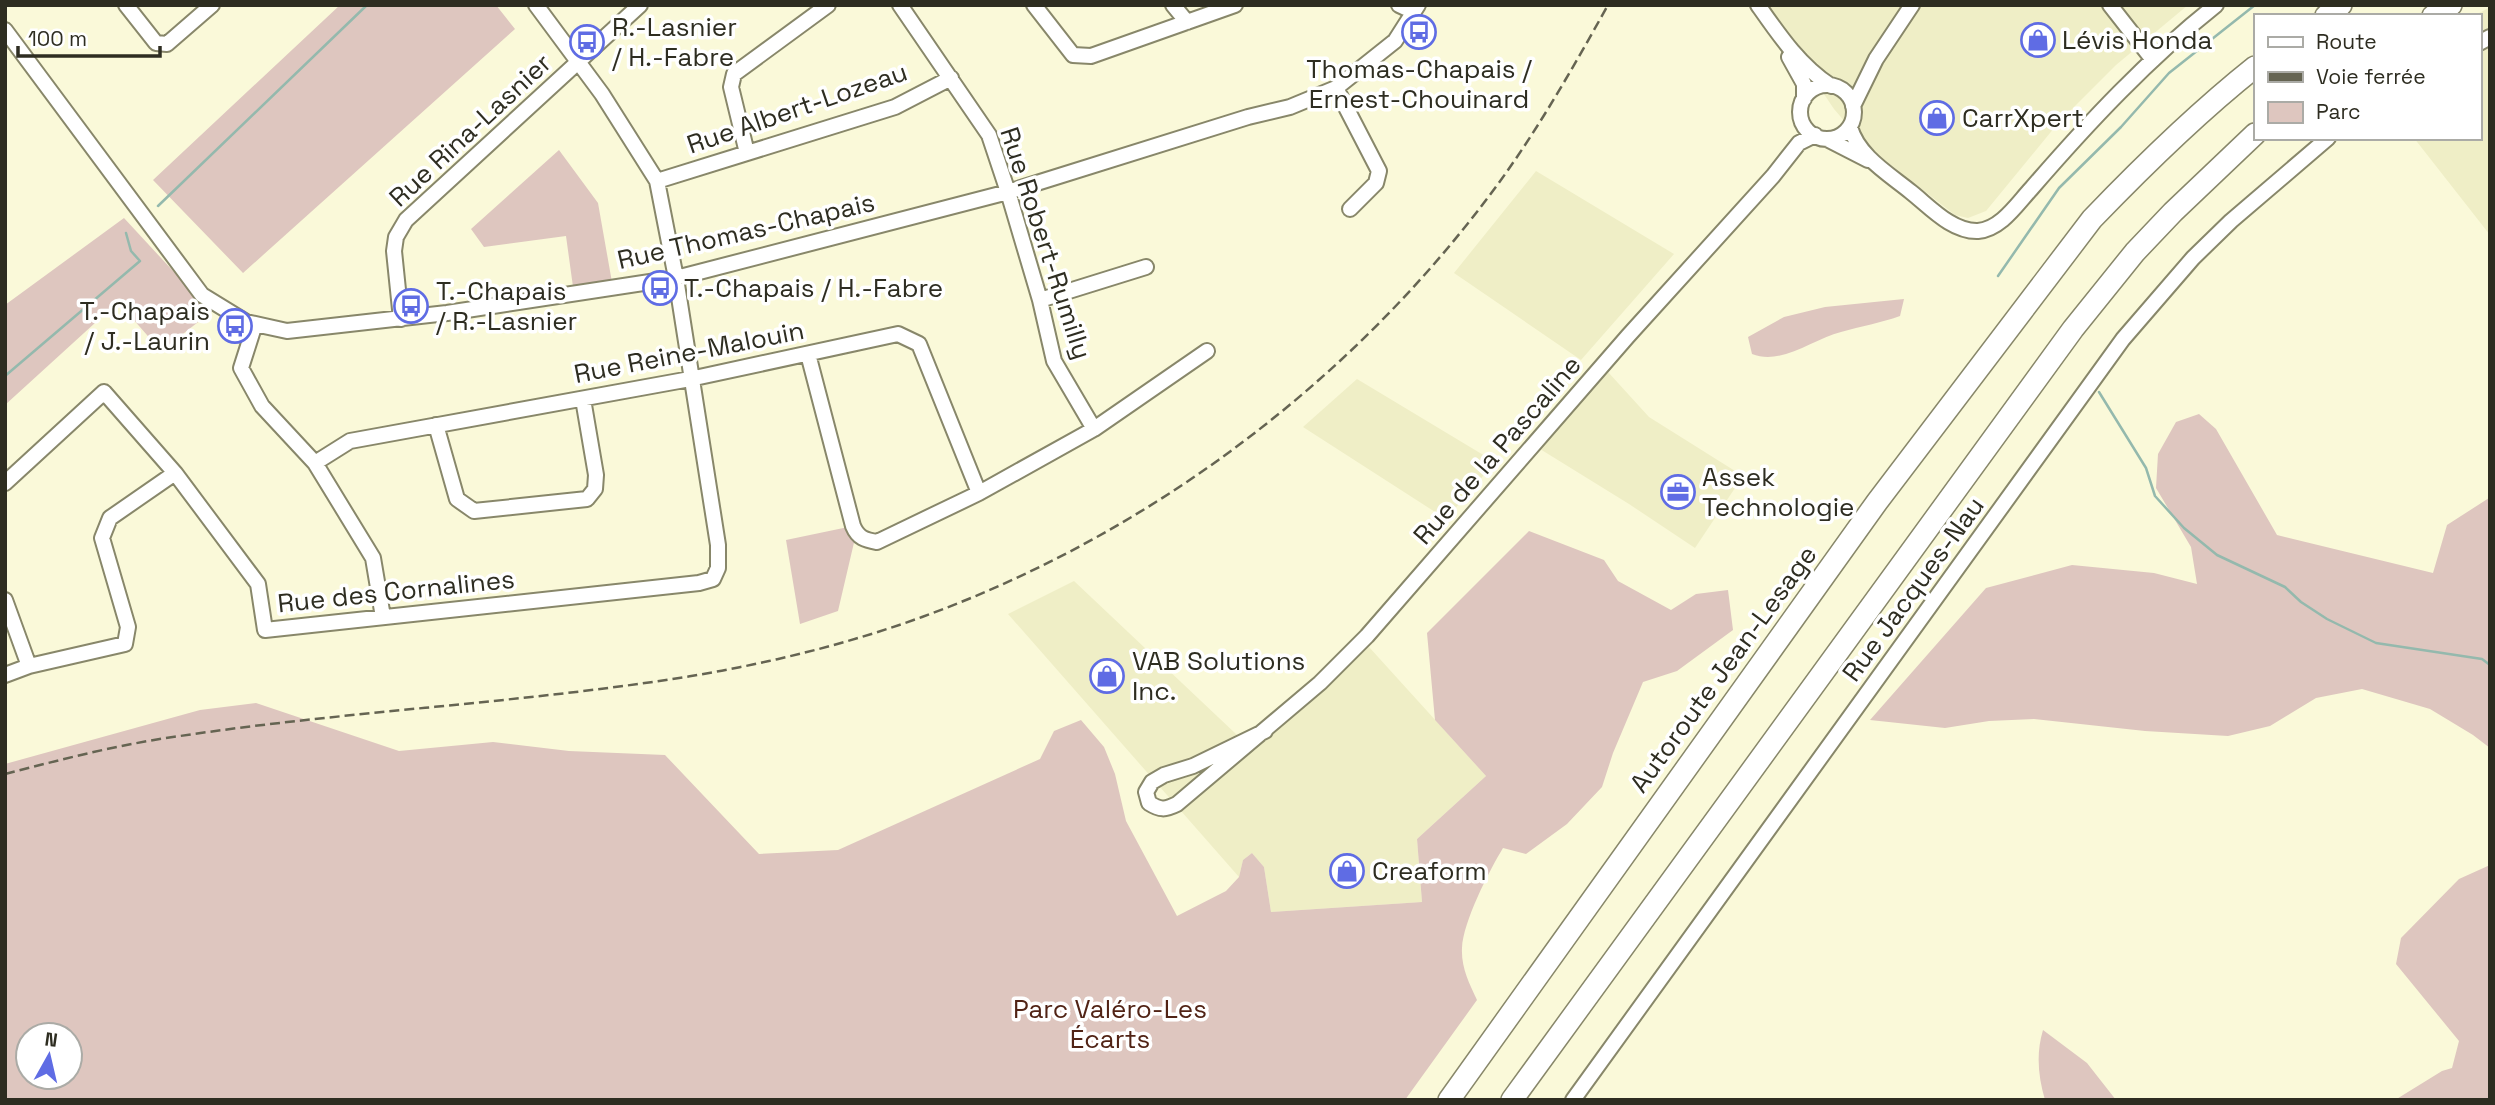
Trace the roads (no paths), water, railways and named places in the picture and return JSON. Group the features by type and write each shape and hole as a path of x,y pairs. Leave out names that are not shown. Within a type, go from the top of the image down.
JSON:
{"highway":[{"name":"Autoroute Jean-Lesage","path":"1449,1100 1877,502 2092,219 2124,185 2254,68"},
{"path":"1512,1100 2073,329 2135,252 2254,135"}],"street":[{"path":"126,5 156,43 167,44 212,5"},
{"path":"536,5 602,94 657,181 676,278 690,379"},
{"name":"Rue Rina-Lasnier","path":"401,319 394,251 396,237 405,220 640,5"},
{"path":"747,153 731,86 734,74 828,5"},
{"name":"Rue Robert-Rumilly","path":"900,5 989,135 1040,300 1054,361 1094,429"},
{"path":"1034,5 1073,55 1091,56 1235,5"},
{"path":"1173,5 1187,22"},
{"path":"1399,5 1415,9"},
{"path":"1758,5 1782,39 1809,70 1848,95 1854,118 1850,127 1839,137 1821,137"},
{"path":"1804,99 1815,88 1836,88 1858,80 1876,59 1912,5"},
{"path":"2110,5 2153,60"},
{"path":"1850,127 1856,142 1873,162 1958,229 1980,231 2003,220 2100,111 2216,5"},
{"name":"Rue Thomas-Chapais","path":"5,30 202,295 246,322 287,331 401,319 676,278 1008,192 1248,117 1290,107 1336,88 1395,41 1415,9"},
{"path":"1782,39 1786,52 1804,84 1801,117 1807,130 1873,162"},
{"path":"1853,106 1876,59"},
{"name":"Rue Albert-Lozeau","path":"657,181 895,107 951,78"},
{"path":"1336,88 1379,171 1376,183 1350,209"},
{"name":"Rue de la Pascaline","path":"1756,192 1795,134 1801,117"},
{"name":"Rue de la Pascaline","path":"1265,731 1193,766 1164,775 1152,782 1146,792 1149,803 1159,809 1177,804 1265,731 1320,683 1367,636 1756,192 1773,176 1799,143 1821,137"},
{"name":"Rue Jacques-Nau","path":"1573,1100 2123,340 2193,258 2326,140"},
{"path":"1040,300 1146,267"},
{"path":"255,324 241,368 262,407 314,463 373,558 383,617"},
{"name":"Rue Reine-Malouin","path":"314,463 350,441 690,379 898,334 919,344 979,493"},
{"path":"808,354 856,534 864,540 877,542 979,493 1094,429 1207,351"},
{"name":"Rue des Cornalines","path":"5,483 104,392 176,473 258,584 265,630 699,583 713,579 718,568 718,545 690,379"},
{"path":"436,425 457,499 474,510 587,499 595,489 596,475 583,399"},
{"path":"5,675 29,666 125,644 128,627 102,538 110,518 176,473"},
{"path":"5,600 29,666"}],"waterway":[{"path":"158,206 367,5"},
{"path":"1998,276 2059,188 2121,127 2169,73 2255,5"},
{"path":"5,376 140,261 131,251 126,233"},
{"path":"2099,392 2146,468 2155,496 2184,528 2217,555 2285,587 2301,602 2327,619 2376,643 2482,659 2490,665"}],"railway":[{"path":"5,774 158,739 301,720 605,688 731,669 859,638 922,617 1003,584 1083,545 1159,500 1232,450 1301,395 1366,336 1427,272 1501,180 1549,107 1608,5"}],"place":[{"name":"Thomas-Chapais / Ernest-Chouinard","path":"1419,32"},
{"name":"Lévis Honda","path":"2038,40"},
{"name":"R.-Lasnier / H.-Fabre","path":"587,42"},
{"name":"CarrXpert","path":"1937,118"},
{"name":"T.-Chapais / H.-Fabre","path":"660,288"},
{"name":"T.-Chapais / R.-Lasnier","path":"411,306"},
{"name":"T.-Chapais / J.-Laurin","path":"235,326"},
{"name":"Assek Technologie","path":"1678,492"},
{"name":"VAB Solutions Inc.","path":"1107,676"},
{"name":"Creaform","path":"1347,871"}],"park label":[{"name":"Parc Valéro-Les Écarts","path":"1110,1024"}]}
